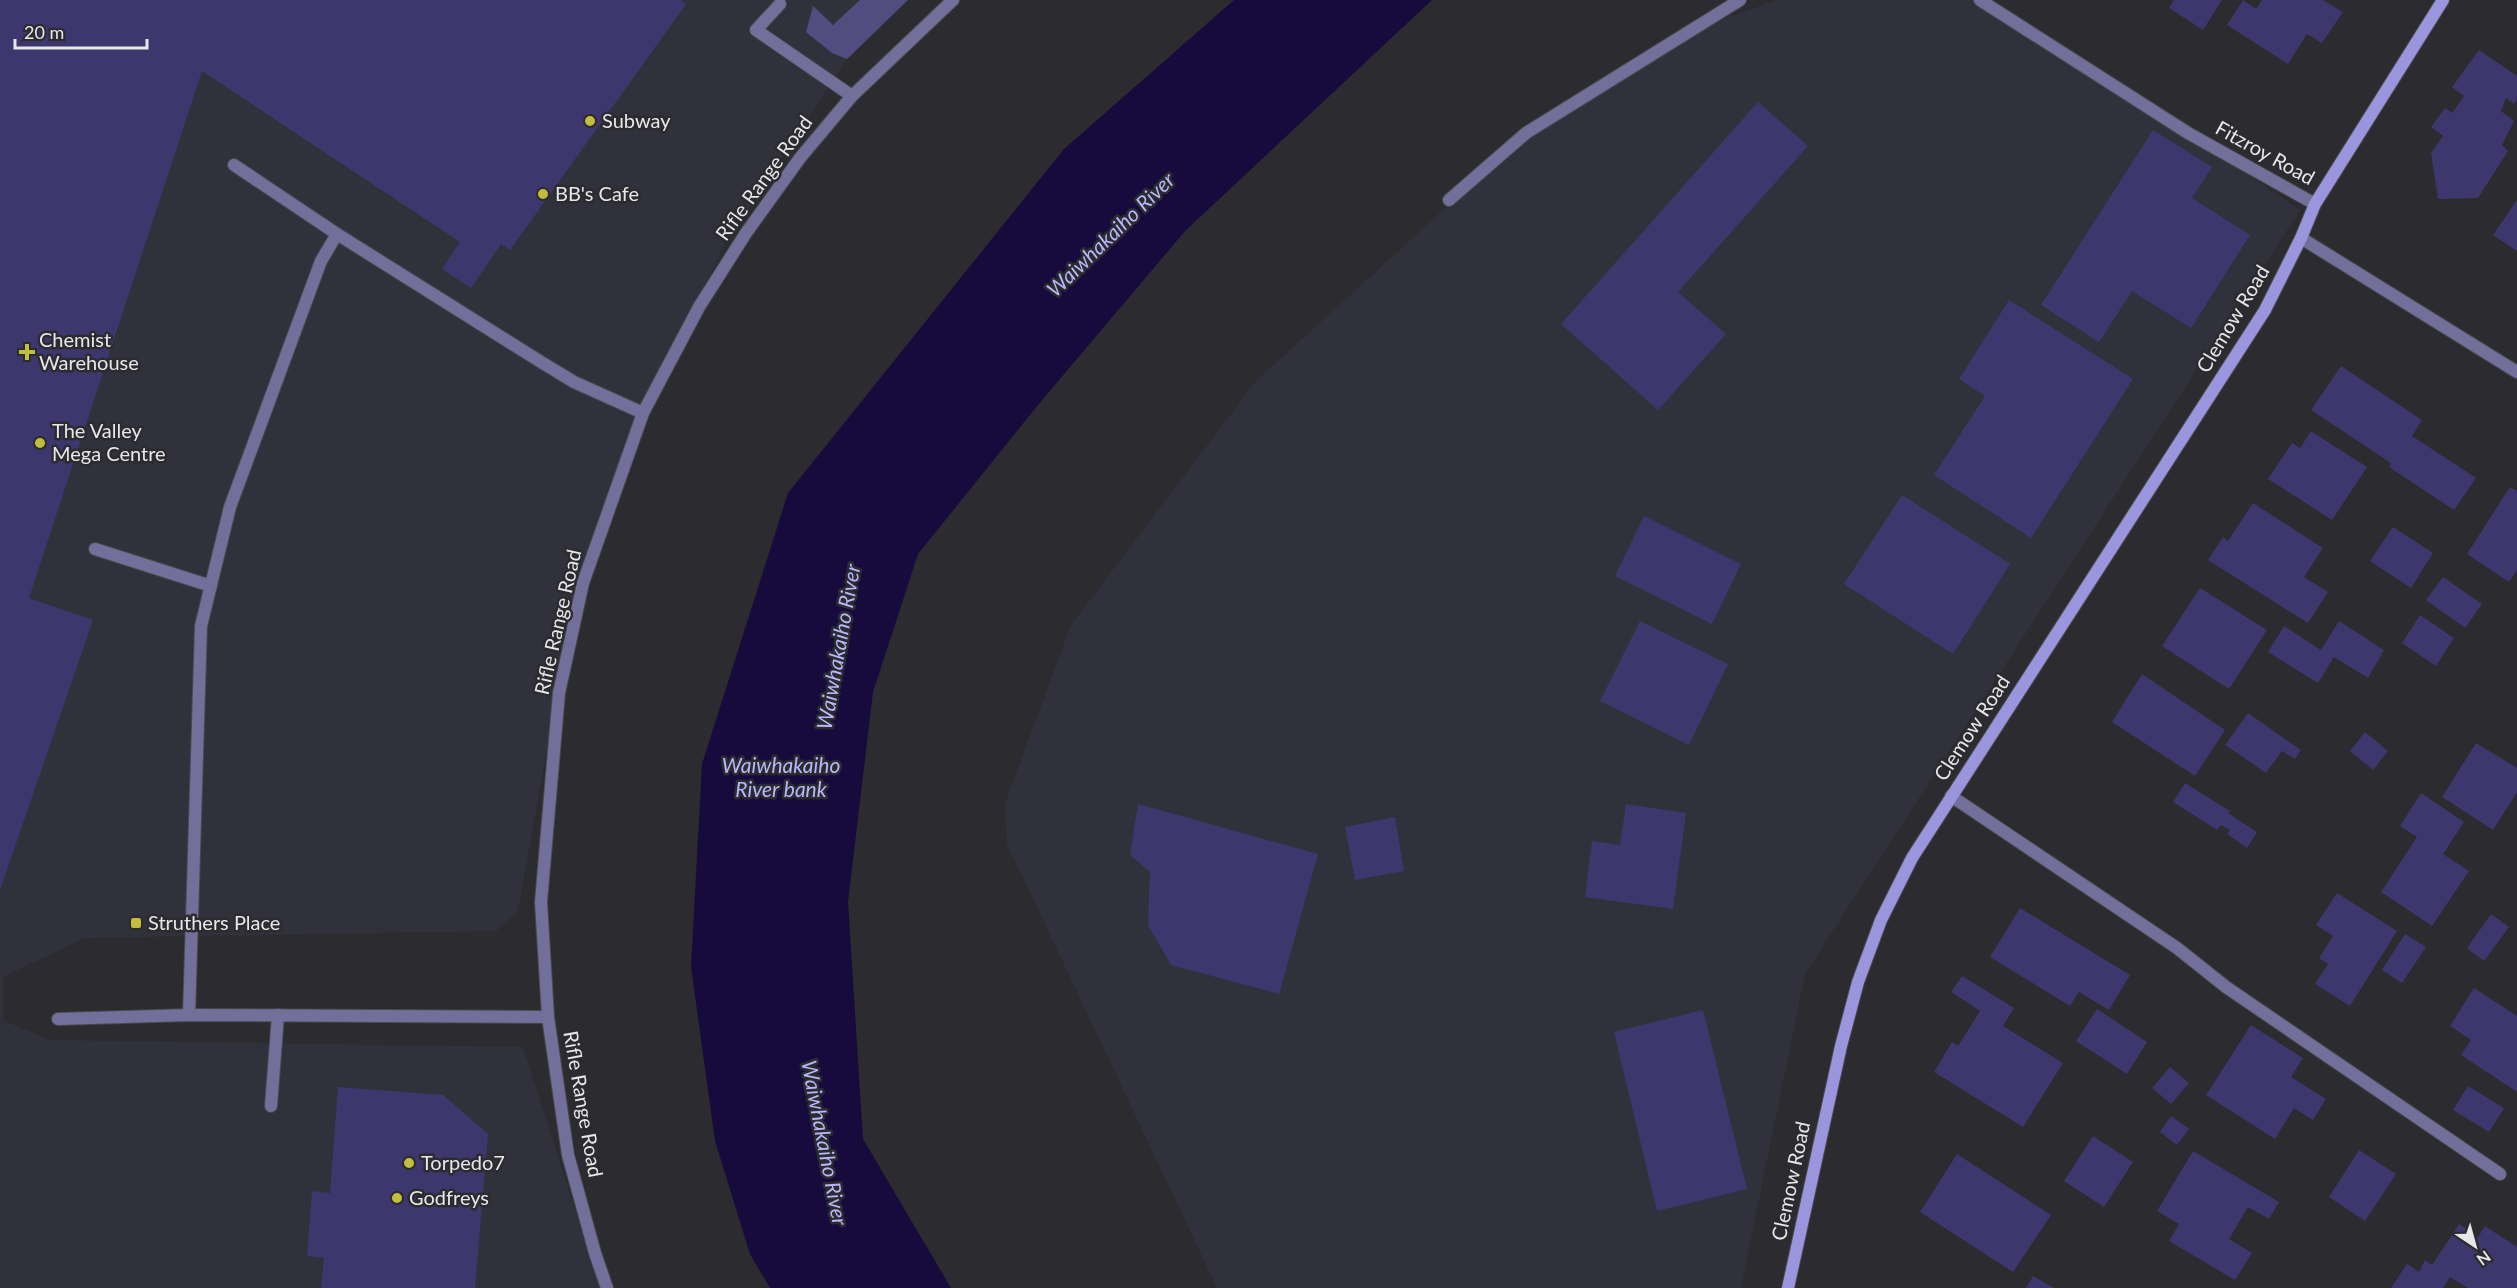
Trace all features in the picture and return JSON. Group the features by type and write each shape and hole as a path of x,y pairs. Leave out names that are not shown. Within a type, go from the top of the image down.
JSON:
{"street":[{"name":"Rifle Range Road","path":"608,1288 595,1253 568,1155 548,1017 541,902 559,693 583,583 643,413 699,307 746,233 800,158 852,96 953,0"},
{"path":"1449,200 1526,133 1740,0"},
{"name":"Fitzroy Road","path":"1980,0 2188,133 2315,204 2301,238"},
{"path":"2315,204 2443,0"},
{"path":"780,4 756,30 852,96"},
{"path":"234,165 337,234 574,382 643,413"},
{"path":"189,1015 201,626 230,507 321,261 337,234"},
{"path":"2301,238 2517,372"},
{"name":"Clemow Road","path":"1788,1288 1841,1046 1858,982 1881,920 1912,858 1951,796 2265,310 2301,238"},
{"path":"95,549 211,586"},
{"path":"1951,796 2177,948 2226,987 2500,1174"},
{"path":"58,1019 189,1015 548,1017"},
{"path":"271,1106 278,1015"}],"shaded area":[{"name":"The Valley Mega Centre","path":"0,0 908,0 847,59 725,244 650,397 574,598 518,911 496,931 84,938 3,977 3,1020 49,1040 523,1047 600,1288 0,1288"},
{"path":"860,0 908,0 847,59 832,53 806,32 813,6 833,25"},
{"path":"1777,0 1983,0 2017,20 2300,210 1805,974 1741,1288 1217,1288 1007,844 1005,803 1071,625 1256,381 1533,128 1718,21"}],"water":[{"name":"Waiwhakaiho River bank","path":"1234,0 1432,0 1185,231 1038,405 918,554 873,692 848,902 863,1139 951,1288 770,1288 750,1254 715,1141 691,967 702,764 788,493 1064,149"}],"building":[{"name":"The Valley Mega Centre","path":"0,0 680,0 686,4 510,250 501,244 471,288 442,269 460,242 202,71 29,598 93,620 0,890"},
{"path":"2174,0 2222,0 2203,30 2169,8"},
{"path":"2243,0 2256,9 2262,0 2323,0 2343,12 2322,43 2307,34 2288,64 2227,25"},
{"path":"2479,50 2517,76 2517,99 2514,104 2506,98 2501,111 2514,121 2502,145 2508,151 2478,198 2438,199 2431,153 2443,136 2431,127 2445,108 2452,113 2464,96 2452,87"},
{"path":"1758,102 1808,146 1678,292 1726,334 1658,410 1561,324"},
{"path":"2153,130 2212,167 2192,198 2250,235 2191,328 2132,291 2099,342 2041,305"},
{"path":"2517,200 2517,251 2493,235"},
{"path":"2009,300 2133,379 2031,538 1934,475 1985,396 1959,379"},
{"path":"2341,366 2422,420 2412,436 2476,478 2454,510 2389,467 2391,463 2311,410"},
{"path":"2311,431 2367,467 2332,520 2268,479 2292,443 2300,448"},
{"path":"2510,487 2517,491 2517,570 2509,582 2467,554"},
{"path":"1902,495 2010,564 1953,654 1844,584"},
{"path":"2253,503 2323,548 2304,577 2328,592 2308,623 2208,560 2223,537 2228,541"},
{"path":"1644,516 1741,564 1712,624 1615,576"},
{"path":"2393,527 2433,553 2411,588 2370,561"},
{"path":"2443,577 2482,604 2465,628 2426,600"},
{"path":"2200,588 2267,630 2229,689 2162,646"},
{"path":"2420,615 2454,638 2436,666 2402,643"},
{"path":"1640,621 1728,664 1689,745 1600,701"},
{"path":"2339,621 2384,650 2368,678 2334,657 2318,683 2268,652 2284,626 2321,650"},
{"path":"2142,674 2225,730 2195,776 2112,722"},
{"path":"2248,713 2301,750 2295,759 2282,751 2266,773 2225,745"},
{"path":"2365,732 2388,751 2373,770 2350,751"},
{"path":"2476,743 2517,768 2517,792 2493,830 2442,797"},
{"path":"2185,783 2230,811 2228,813 2257,832 2247,848 2227,834 2230,830 2221,825 2217,830 2173,802"},
{"path":"2421,793 2464,822 2443,854 2469,871 2432,926 2381,892 2417,837 2400,826"},
{"path":"1138,804 1318,854 1279,994 1171,965 1148,925 1150,872 1130,855"},
{"path":"1626,804 1686,813 1673,909 1585,897 1592,841 1620,845"},
{"path":"1395,817 1404,871 1355,880 1345,827"},
{"path":"2337,893 2397,931 2350,1006 2315,984 2328,964 2319,958 2333,936 2316,925"},
{"path":"2020,908 2130,975 2109,1010 2079,992 2070,1006 1990,957"},
{"path":"2491,914 2509,927 2484,961 2467,948"},
{"path":"2405,934 2426,947 2402,983 2382,970"},
{"path":"1962,976 2014,1008 2003,1026 2063,1063 2023,1127 1934,1072 1952,1042 1958,1046 1980,1011 1951,992"},
{"path":"2474,988 2517,1016 2517,1092 2461,1055 2471,1040 2450,1026"},
{"path":"2097,1009 2147,1042 2127,1074 2076,1041"},
{"path":"1703,1010 1747,1189 1657,1211 1614,1032"},
{"path":"2251,1025 2303,1058 2291,1077 2326,1099 2313,1120 2294,1108 2275,1139 2206,1095"},
{"path":"2170,1067 2189,1083 2171,1104 2152,1088"},
{"path":"2468,1086 2504,1108 2489,1132 2453,1110"},
{"name":"Torpedo7","path":"338,1087 443,1095 488,1134 475,1288 321,1288 324,1258 307,1256 312,1191 330,1193"},
{"path":"2171,1116 2189,1129 2177,1145 2160,1132"},
{"path":"2093,1136 2133,1162 2104,1207 2064,1181"},
{"path":"2359,1150 2396,1174 2365,1221 2329,1197"},
{"path":"2193,1151 2279,1202 2269,1219 2248,1207 2229,1239 2252,1253 2235,1280 2169,1241 2179,1224 2157,1211"},
{"path":"1957,1154 2051,1215 2013,1272 1920,1212"},
{"path":"2459,1224 2478,1237 2485,1226 2517,1247 2517,1288 2468,1288 2450,1277 2443,1288 2391,1288 2407,1264 2419,1272 2425,1260 2432,1265"},
{"path":"2033,1276 2054,1288 2026,1288"}],"place":[{"name":"Subway","path":"590,121"},
{"name":"BB's Cafe","path":"543,194"},
{"name":"Chemist Warehouse","path":"27,352"},
{"name":"The Valley Mega Centre","path":"40,443"},
{"name":"Struthers Place","path":"136,923"},
{"name":"Torpedo7","path":"409,1163"},
{"name":"Godfreys","path":"397,1198"}],"water label":[{"name":"Waiwhakaiho River","path":"1111,235"},
{"name":"Waiwhakaiho River","path":"839,647"},
{"name":"Waiwhakaiho River","path":"824,1143"}]}
